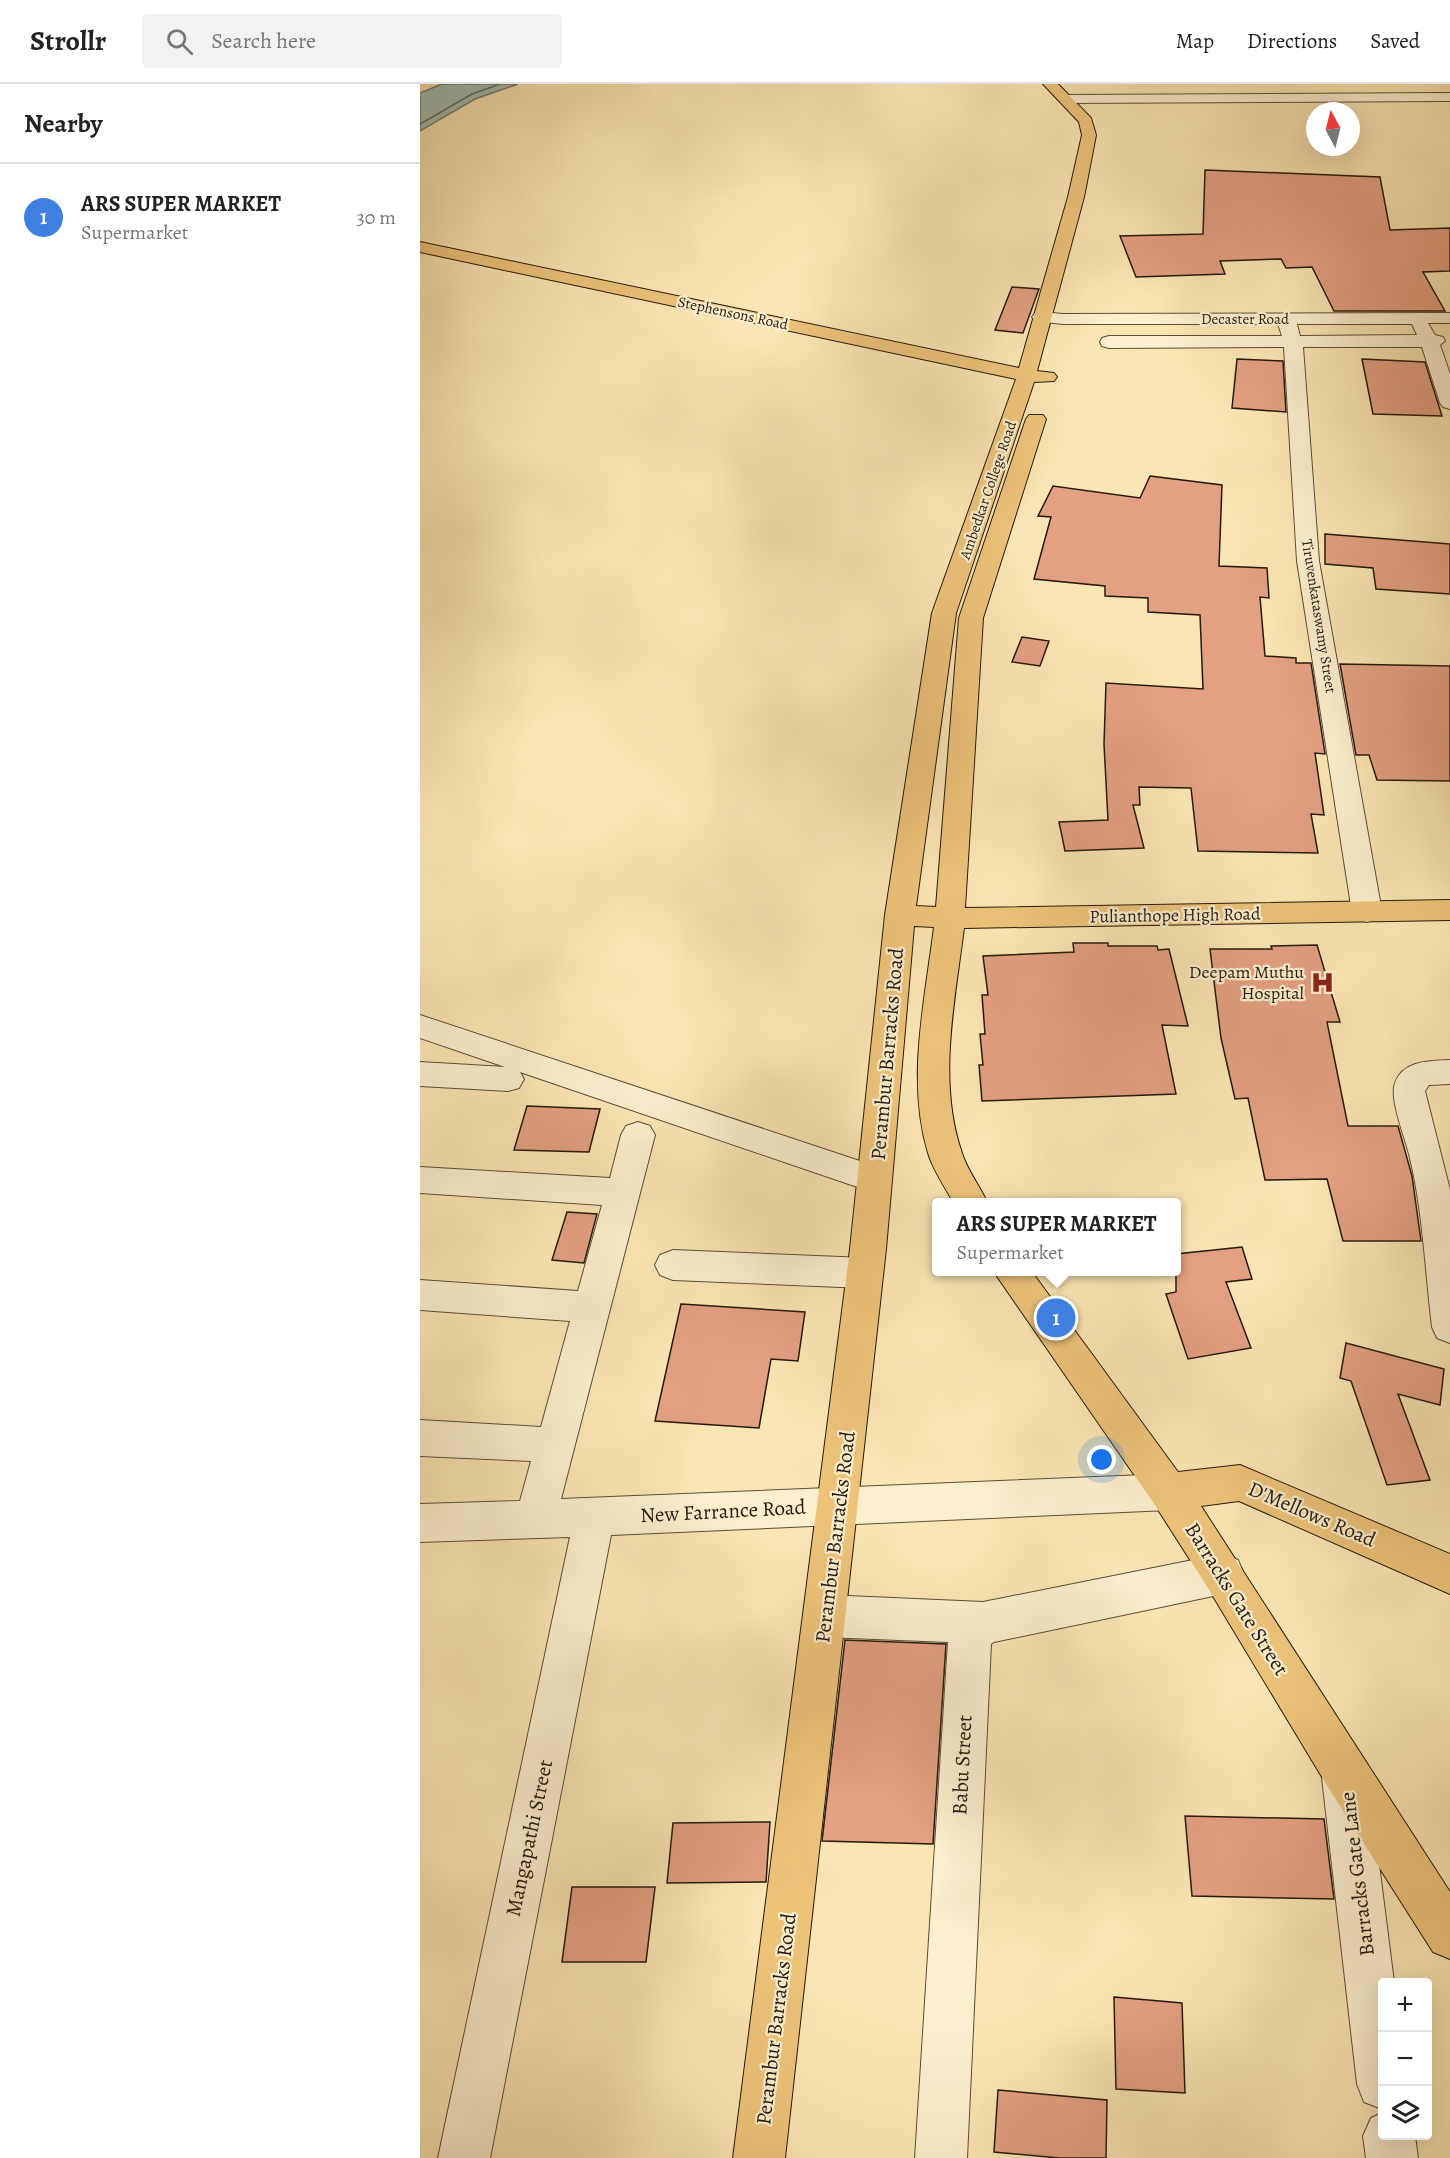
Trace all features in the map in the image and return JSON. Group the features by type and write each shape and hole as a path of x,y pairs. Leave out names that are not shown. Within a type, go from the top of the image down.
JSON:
{"main road":[{"name":"Ambedkar College Road","path":"1050,84 1069,94 1101,122 1106,136 1089,208"},
{"name":"Ambedkar College Road","path":"950,918 971,618 1039,379 1041,317 1076,197 1089,135 1086,121 1069,94"},
{"name":"Stephensons Road","path":"420,247 1039,379"},
{"name":"Stephensons Road","path":"420,264 1039,379"},
{"path":"1062,325 1068,297"},
{"name":"Ambedkar College Road","path":"900,915 944,613 1039,379"},
{"name":"Pulianthope High Road","path":"900,915 950,918 1450,910"},
{"name":"Perambur Barracks Road","path":"759,2158 839,1505 875,1180 900,915"},
{"path":"950,918 935,1041 935,1105 945,1154 967,1198"},
{"name":"Barracks Gate Street","path":"1014,1276 1169,1492 1450,1935"},
{"name":"D'Mellows Road","path":"1169,1492 1240,1483 1450,1574"}],"street":[{"path":"1217,84 1224,97"},
{"path":"1360,84 1368,97"},
{"path":"1069,94 1450,97"},
{"name":"Decaster Road","path":"1041,317 1062,325 1286,319 1450,318"},
{"name":"Tiruvenkataswamy Street","path":"1286,319 1293,343 1308,561 1367,912"},
{"path":"1416,319 1430,342 1450,403"},
{"path":"1109,342 1450,341"},
{"path":"420,1026 875,1180"},
{"path":"1441,1072 1421,1074 1411,1082 1409,1091 1431,1175 1450,1327"},
{"path":"420,1074 508,1079"},
{"path":"536,1520 621,1192 638,1135"},
{"path":"420,1180 621,1192"},
{"path":"673,1265 865,1273"},
{"path":"420,1295 591,1307"},
{"path":"420,1437 554,1445"},
{"name":"New Farrance Road","path":"420,1523 594,1519 839,1505 1169,1492"},
{"name":"Mangapathi Street","path":"464,2158 594,1519"},
{"path":"825,1616 983,1623 1223,1574"},
{"name":"Babu Street","path":"940,2158 968,1651 970,1635 983,1623"},
{"name":"Barracks Gate Lane","path":"1344,1771 1378,2044"},
{"path":"1390,2140 1392,2158"}],"water":[{"path":"442,84 518,84 475,99 420,131 420,93"}],"building":[{"path":"1205,170 1380,177 1390,230 1450,228 1450,271 1423,272 1445,311 1334,311 1312,267 1286,268 1281,259 1220,261 1225,274 1136,277 1120,236 1203,234"},
{"path":"1012,287 1039,289 1023,333 995,330"},
{"path":"1237,359 1283,361 1286,412 1232,408"},
{"path":"1362,359 1425,362 1442,416 1373,414"},
{"path":"1150,476 1222,485 1219,566 1267,568 1269,598 1260,597 1265,656 1296,658 1296,663 1311,663 1325,754 1315,753 1324,815 1311,814 1318,853 1198,851 1191,788 1139,787 1140,805 1133,805 1144,848 1065,851 1059,822 1108,820 1104,744 1106,683 1203,689 1200,615 1148,612 1148,598 1105,596 1105,586 1034,579 1051,517 1038,516 1053,486 1140,498"},
{"path":"1325,534 1450,544 1450,594 1376,589 1373,568 1325,564"},
{"path":"1022,637 1049,641 1040,666 1012,662"},
{"path":"1340,664 1450,666 1450,781 1377,780 1369,755 1356,755"},
{"path":"1073,943 1157,946 1158,950 1169,949 1188,1026 1162,1025 1176,1094 982,1101 979,1065 983,1065 980,1034 985,1034 982,995 988,995 983,956 1074,952"},
{"path":"1317,945 1340,1022 1327,1022 1348,1126 1398,1126 1412,1176 1421,1241 1343,1241 1327,1179 1265,1180 1248,1098 1235,1099 1221,1038 1210,949 1272,949 1271,946"},
{"path":"527,1106 600,1109 589,1152 514,1150"},
{"path":"567,1212 597,1214 584,1263 552,1260"},
{"path":"1242,1247 1252,1279 1226,1282 1251,1348 1188,1359 1166,1294 1176,1292 1176,1276 1181,1276 1181,1253"},
{"path":"681,1304 805,1312 798,1361 771,1359 759,1428 655,1421"},
{"path":"1346,1343 1444,1369 1440,1405 1398,1394 1430,1480 1387,1485 1351,1381 1340,1378"},
{"path":"845,1640 946,1644 933,1844 822,1841"},
{"path":"1185,1816 1324,1819 1334,1899 1192,1896"},
{"path":"770,1822 766,1882 667,1883 673,1823"},
{"path":"572,1887 655,1887 646,1962 562,1962"},
{"path":"1114,1997 1182,2003 1185,2093 1116,2089"},
{"path":"998,2090 1107,2100 1106,2158 1060,2158 994,2152"}],"place":[{"name":"Deepam Muthu Hospital","path":"1322,982"},
{"name":"ARS SUPER MARKET","path":"1056,1318"}]}
